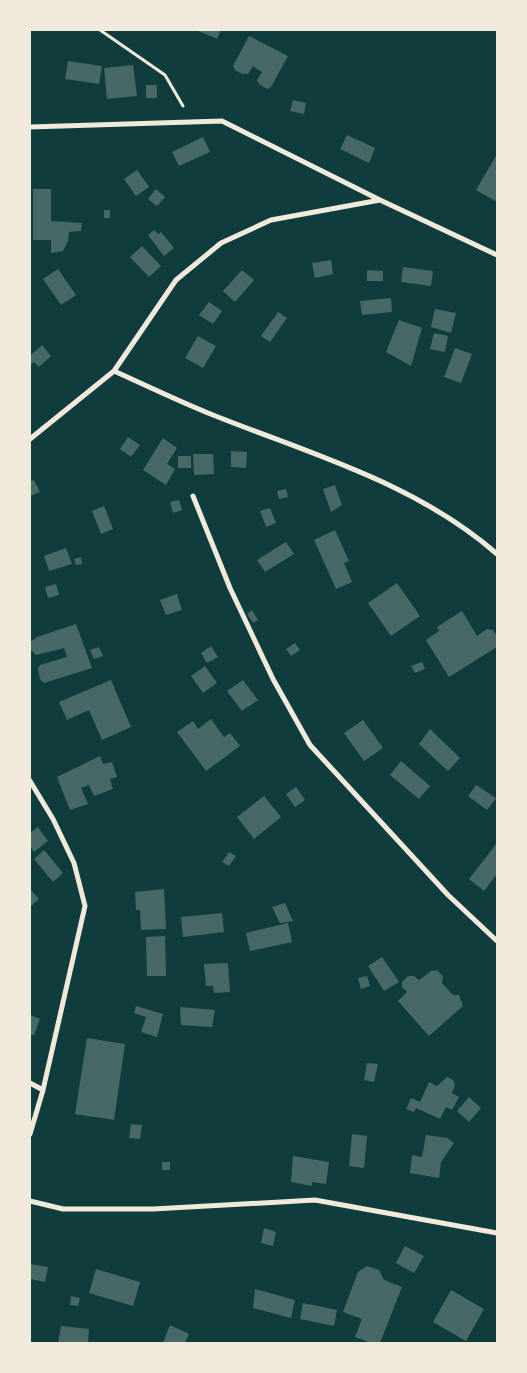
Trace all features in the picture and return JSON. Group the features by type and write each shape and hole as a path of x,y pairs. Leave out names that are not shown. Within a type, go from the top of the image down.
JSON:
{"street":[{"path":"30,127 222,121 380,200 497,255"},
{"path":"30,439 114,371 176,280 221,242 271,220 380,200"},
{"path":"114,371 207,413 337,460 429,506 481,540 497,554"},
{"path":"193,496 230,588 265,663 310,745 448,895 497,941"},
{"path":"30,781 53,819 74,863 84,906 42,1090 30,1134"},
{"path":"30,1083 42,1090"},
{"path":"30,1201 63,1209 153,1209 315,1200 497,1233"}],"path":[{"path":"100,30 166,75 192,122"}],"building":[{"path":"196,30 221,30 217,39"},
{"path":"249,36 288,56 271,87 267,89 259,84 257,80 262,72 253,66 248,74 243,74 236,71 233,66"},
{"path":"68,61 102,66 99,84 65,79"},
{"path":"133,65 137,96 107,99 104,68"},
{"path":"146,85 157,85 157,98 146,98"},
{"path":"293,100 306,103 304,114 290,111"},
{"path":"347,135 375,148 369,163 340,149"},
{"path":"203,137 210,152 179,166 172,152"},
{"path":"497,154 497,202 476,190"},
{"path":"137,170 149,187 136,196 124,179"},
{"path":"33,189 51,189 51,221 82,223 81,231 69,232 68,241 63,251 51,253 51,240 33,240"},
{"path":"156,189 165,197 157,206 148,199"},
{"path":"104,210 110,210 110,218 104,218"},
{"path":"154,230 158,234 161,232 174,248 164,256 148,235"},
{"path":"142,246 161,266 149,277 130,257"},
{"path":"331,260 333,274 315,278 312,263"},
{"path":"403,267 433,271 431,286 401,282"},
{"path":"58,269 76,295 61,305 43,279"},
{"path":"242,270 254,280 235,302 223,291"},
{"path":"367,270 383,271 383,281 367,281"},
{"path":"391,298 392,312 362,315 360,301"},
{"path":"209,302 222,311 213,324 199,315"},
{"path":"435,309 456,313 451,333 431,327"},
{"path":"278,312 287,318 270,342 261,336"},
{"path":"399,320 422,328 411,366 386,352"},
{"path":"434,333 448,336 445,352 430,349"},
{"path":"198,336 216,346 203,368 185,358"},
{"path":"42,345 51,356 39,367 34,362 30,365 30,356"},
{"path":"455,348 472,354 461,383 444,377"},
{"path":"128,437 140,445 131,457 120,449"},
{"path":"163,438 177,448 167,464 175,469 166,485 143,470"},
{"path":"231,451 247,452 246,468 231,467"},
{"path":"193,454 213,454 214,474 194,475"},
{"path":"178,456 191,456 191,468 178,468"},
{"path":"34,480 40,492 30,496 30,481"},
{"path":"335,485 342,505 331,512 323,489"},
{"path":"286,489 288,497 279,499 277,491"},
{"path":"179,500 182,510 173,513 170,502"},
{"path":"104,506 113,529 101,534 92,511"},
{"path":"270,508 276,523 266,527 260,511"},
{"path":"335,530 349,561 344,563 352,582 336,589 314,540"},
{"path":"286,542 294,554 265,572 257,560"},
{"path":"66,548 72,564 49,571 44,556"},
{"path":"81,557 82,564 76,565 74,559"},
{"path":"397,583 420,616 391,636 368,603"},
{"path":"56,584 59,595 48,598 45,587"},
{"path":"177,594 182,610 166,615 160,600"},
{"path":"252,610 258,620 253,623 247,614"},
{"path":"462,611 477,636 487,629 493,630 497,636 497,647 449,677 426,640 439,631 437,627"},
{"path":"76,624 92,668 44,683 40,679 38,669 40,665 67,657 64,648 36,655 30,649 30,642 37,637"},
{"path":"295,643 300,650 291,656 286,649"},
{"path":"211,646 218,657 207,663 201,653"},
{"path":"99,647 103,656 94,659 90,650"},
{"path":"422,662 425,669 415,673 411,666"},
{"path":"205,666 217,683 203,693 191,676"},
{"path":"111,680 131,727 102,740 89,710 67,720 59,702"},
{"path":"243,680 258,700 242,711 227,691"},
{"path":"211,719 224,737 230,733 240,746 206,771 177,732 193,721 198,729"},
{"path":"363,720 383,748 364,761 344,733"},
{"path":"430,729 460,758 448,771 419,744"},
{"path":"100,756 103,764 112,762 117,777 110,779 113,789 94,796 89,785 81,788 88,804 70,810 57,777"},
{"path":"401,761 430,786 419,799 390,775"},
{"path":"476,785 496,798 487,810 468,796"},
{"path":"296,787 305,800 295,807 286,794"},
{"path":"264,796 281,817 254,839 237,817"},
{"path":"38,827 48,841 34,852 30,846 30,833"},
{"path":"497,843 497,874 484,891 469,879"},
{"path":"44,850 63,873 53,882 34,859"},
{"path":"229,852 236,856 229,866 222,862"},
{"path":"30,889 39,899 30,907"},
{"path":"164,889 166,929 141,930 140,910 136,910 135,892"},
{"path":"285,903 293,921 280,923 272,907"},
{"path":"222,913 224,932 183,937 181,917"},
{"path":"288,923 292,942 250,951 246,933"},
{"path":"165,936 166,976 147,976 146,937"},
{"path":"382,957 399,982 384,991 368,966"},
{"path":"228,963 230,992 214,993 213,986 206,986 204,964"},
{"path":"437,970 443,976 442,983 453,995 459,995 463,1006 429,1036 398,1001 407,992 402,987 402,982 408,976 414,976 419,980 431,971"},
{"path":"367,976 370,986 361,989 358,978"},
{"path":"136,1006 163,1014 157,1037 141,1032 146,1017 134,1013"},
{"path":"180,1007 215,1010 212,1027 181,1025"},
{"path":"30,1015 40,1019 34,1035 30,1035"},
{"path":"87,1038 125,1044 114,1120 75,1114"},
{"path":"367,1063 378,1064 374,1082 364,1080"},
{"path":"447,1077 453,1080 455,1085 452,1093 459,1097 452,1110 446,1107 440,1119 416,1108 414,1112 406,1109 411,1098 420,1102 429,1082 437,1086"},
{"path":"469,1097 481,1108 469,1122 457,1111"},
{"path":"131,1124 142,1125 140,1139 129,1138"},
{"path":"352,1134 367,1136 364,1168 349,1166"},
{"path":"426,1135 447,1138 454,1143 441,1162 439,1178 410,1173 412,1155 422,1157"},
{"path":"293,1156 329,1162 326,1184 312,1182 312,1186 291,1182"},
{"path":"162,1162 170,1162 170,1170 162,1170"},
{"path":"264,1228 276,1232 273,1246 261,1243"},
{"path":"405,1246 424,1256 414,1273 396,1263"},
{"path":"30,1264 48,1267 45,1282 30,1279"},
{"path":"367,1266 379,1270 384,1280 402,1287 380,1343 371,1343 355,1337 362,1319 343,1312 358,1272"},
{"path":"96,1269 140,1282 133,1306 89,1293"},
{"path":"255,1289 295,1300 291,1318 253,1308"},
{"path":"451,1290 484,1309 466,1341 433,1322"},
{"path":"71,1296 80,1298 78,1306 70,1305"},
{"path":"303,1303 337,1310 334,1326 300,1319"},
{"path":"170,1325 189,1334 185,1343 163,1343"},
{"path":"61,1326 89,1329 88,1343 58,1343"}]}
